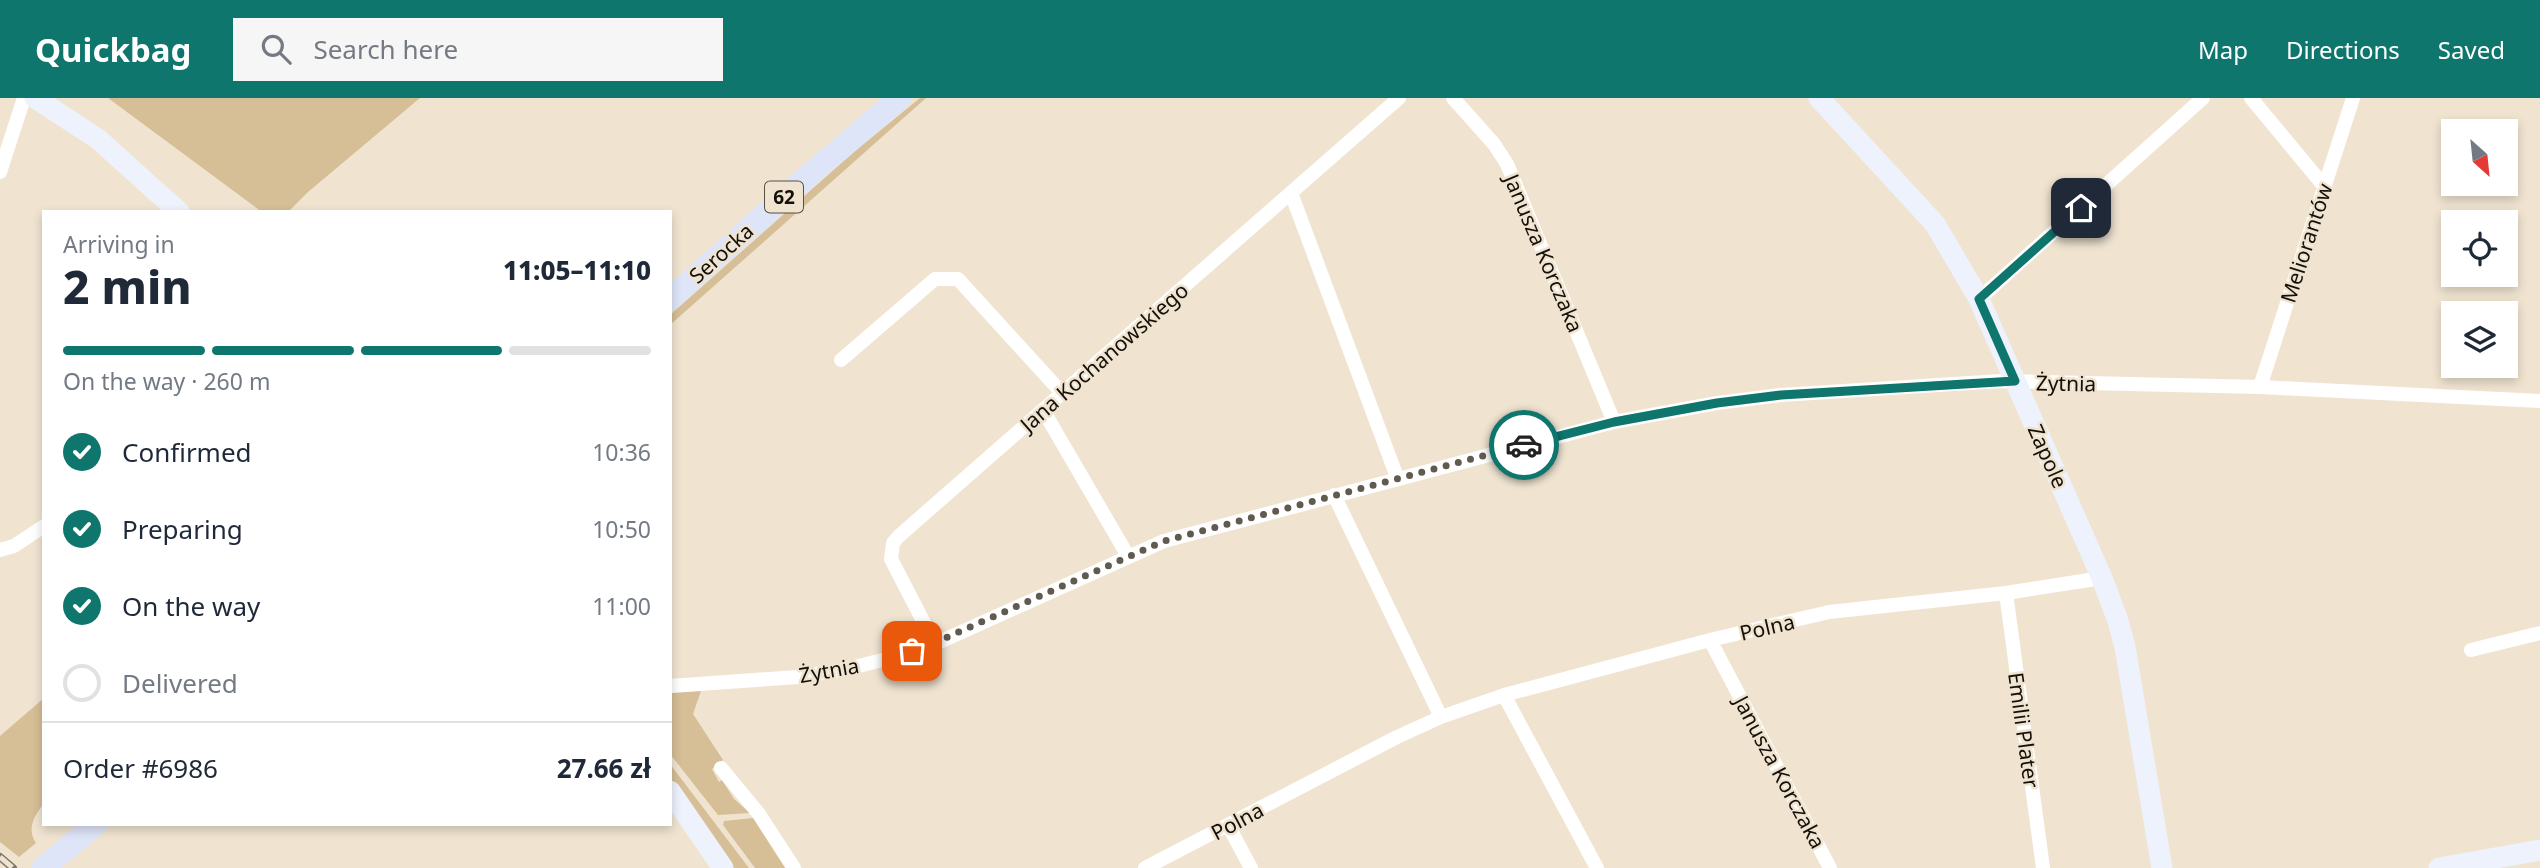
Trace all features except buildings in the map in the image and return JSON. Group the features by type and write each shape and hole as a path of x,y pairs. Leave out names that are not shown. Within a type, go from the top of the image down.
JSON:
{"main road":[{"name":"Serocka","path":"672,297 900,98"},
{"path":"44,867 94,826"}],"street":[{"path":"0,172 24,98"},
{"path":"35,98 97,139 177,210"},
{"name":"Jana Kochanowskiego","path":"934,643 894,566 891,551 893,543 1399,98"},
{"name":"Janusza Korczaka","path":"1453,98 1507,164 1614,422"},
{"name":"Zapole","path":"1819,98 1935,224 1979,299 2102,578 2118,621 2125,647 2162,868"},
{"path":"1979,299 2203,98"},
{"path":"2251,98 2324,186"},
{"name":"Meliorantów","path":"2260,387 2354,98"},
{"path":"1291,193 1398,477"},
{"path":"841,360 935,279 958,279 1062,393"},
{"name":"Żytnia","path":"672,686 798,677 843,670 934,643 1164,541 1614,422 1717,403 1781,395 2015,381 2260,387 2540,401"},
{"path":"1043,410 1128,556"},
{"path":"1334,495 1441,717"},
{"path":"0,551 14,546 42,527"},
{"name":"Polna","path":"1145,868 1397,737 1441,717 1504,695 1710,640 1829,612 2006,593 2102,578"},
{"name":"Emilii Plater","path":"2006,593 2043,868"},
{"path":"2471,650 2540,633"},
{"name":"Janusza Korczaka","path":"1710,640 1830,868"},
{"path":"1504,695 1597,868"},
{"path":"721,768 759,814 794,868"},
{"path":"672,794 723,868"},
{"path":"672,813 709,868"},
{"path":"1228,825 1251,868"},
{"path":"2439,868 2540,850"}],"shaded area":[{"path":"108,98 420,98 290,210 259,210"},
{"path":"920,98 926,98 672,323 672,313 854,152"},
{"path":"701,691 693,714 723,760 712,769 719,782 722,780 734,799 750,813 718,815 672,757 672,693"},
{"path":"42,700 42,806 32,824 36,843 19,857 0,842 0,736"},
{"path":"672,767 749,868 729,868 672,785"},
{"path":"753,818 785,868 755,868 723,825 724,821"}],"railway":[{"path":"0,857 13,868"}],"way so far":[{"path":"912,651 1164,541 1524,445"}],"route":[{"path":"1524,445 1614,422 1717,403 1781,395 2015,381 1979,299 2081,208"}]}
